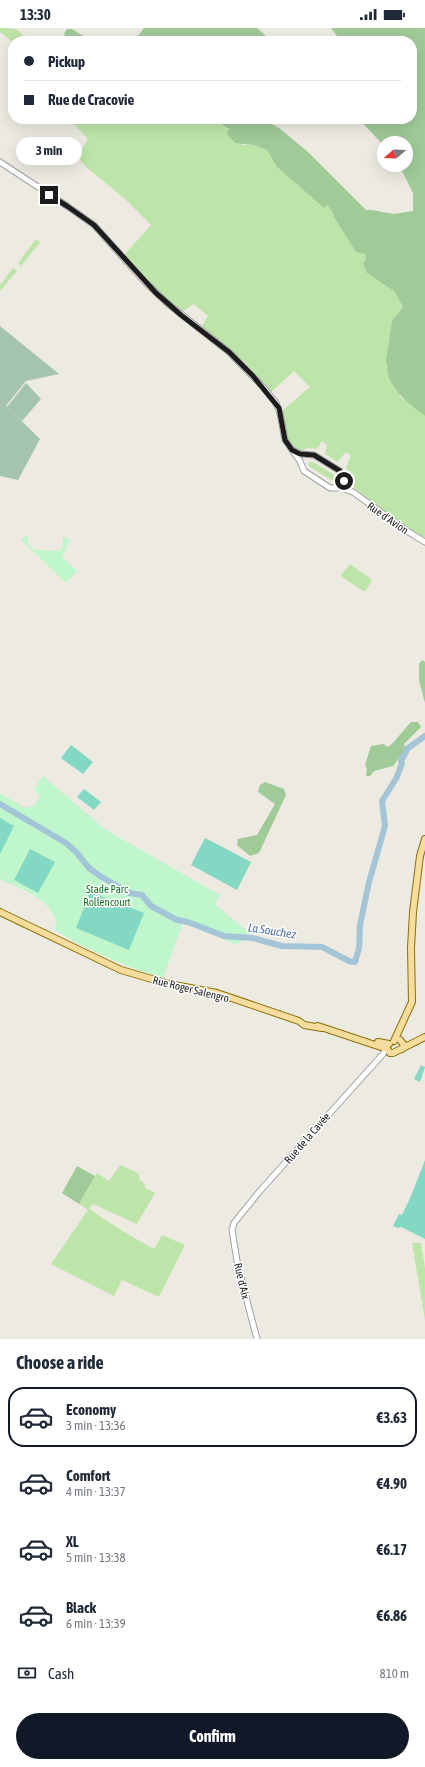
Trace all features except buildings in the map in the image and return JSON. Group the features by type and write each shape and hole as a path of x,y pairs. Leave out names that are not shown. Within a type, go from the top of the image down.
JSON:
{"main road":[{"path":"412,1042 393,1053 391,1046 412,1002 411,948 413,919 420,856 425,839"},
{"name":"Rue Roger Salengro","path":"1,911 121,970 162,983 217,993 302,1022 304,1025 322,1028 391,1046"},
{"path":"391,1046 412,1042 425,1037"},
{"path":"391,1046 404,1046 402,1049"}],"street":[{"name":"Rue d'Avion","path":"0,162 94,225 145,282 167,303 229,352 264,388 276,404 280,413 285,440 302,464 304,471 330,488 339,487 353,492 407,531 425,542"},
{"name":"Rue d'Avion","path":"292,450 300,454 314,455 340,471 344,480 353,492"},
{"path":"302,464 303,459 307,455"},
{"path":"339,487 344,480"},
{"name":"Rue de la Cavée","path":"234,1223 259,1192 391,1046"},
{"name":"Rue d'Aix","path":"234,1223 232,1230 238,1267 257,1339"}],"green space":[{"path":"0,28 10,28 19,31 24,36 8,36 8,38 0,32"},
{"path":"144,28 257,28 265,35 265,36 138,36"},
{"path":"331,28 425,28 425,416 399,394 387,374 386,361 392,320 403,306 394,291 367,273 363,263 366,260 365,254 356,252 327,205 324,208 277,167 267,150 254,145 235,143 227,134 229,129 220,124 272,124 308,152 366,210 394,214 413,211 413,193 402,172 413,172 413,136 377,136 377,138 364,124 417,124 417,36 337,36"},
{"path":"67,29 72,29 83,36 66,36 64,34"},
{"path":"74,124 220,124 229,130 243,145 254,145 267,150 277,167 324,208 326,204 332,211 334,217 352,244 365,254 379,280 394,291 403,305 401,310 392,320 387,375 401,397 425,416 425,539 399,522 349,484 350,476 346,467 351,455 346,452 337,462 325,454 327,445 322,441 317,449 307,448 301,452 292,444 287,434 283,410 310,387 294,371 271,392 245,362 201,327 208,316 194,304 181,312 159,292 131,262 125,254 151,225 124,198 86,167 77,156 88,139"},
{"path":"36,239 40,242 21,266 18,263"},
{"path":"13,268 17,271 0,291 0,285"},
{"path":"0,326 59,374 26,381 6,406 40,439 18,480 0,476"},
{"path":"26,383 41,399 22,421 7,407"},
{"path":"313,462 336,476 336,480 333,481 310,467 308,464"},
{"path":"28,536 28,544 35,550 60,551 63,546 63,536 70,540 62,557 77,571 66,583 21,540"},
{"path":"350,564 371,579 372,581 365,591 342,577 341,575"},
{"path":"422,660 425,662 425,703 419,680 419,664"},
{"path":"411,722 418,722 421,727 404,744 406,749 393,766 374,771 370,776 366,776 367,769 365,765 371,746 384,744 387,747 391,745"},
{"path":"71,745 93,762 83,774 61,758"},
{"name":"Stade Parc Rollencourt","path":"43,776 106,830 220,895 215,904 250,934 236,945 183,922 163,978 104,956 57,931 54,928 57,922 47,906 33,895 0,879 0,793 25,808 33,806 40,797 34,789"},
{"path":"265,782 284,789 286,795 259,853 250,856 237,845 238,839 257,835 275,804 258,792 260,785"},
{"path":"84,789 101,802 94,810 77,797"},
{"path":"0,818 14,826 0,854"},
{"path":"205,838 251,862 237,890 191,865"},
{"path":"30,849 55,862 38,893 14,880"},
{"path":"90,892 144,913 129,950 76,928"},
{"path":"421,1065 425,1067 420,1082 414,1079"},
{"path":"425,1160 425,1239 401,1227 398,1228 393,1226 399,1214 402,1215"},
{"path":"120,1165 138,1173 140,1180 145,1184 145,1188 155,1193 137,1224 93,1204 89,1209 124,1232 154,1249 162,1235 185,1245 159,1297 122,1280 114,1296 51,1264 88,1210 79,1204 97,1173 109,1181"},
{"path":"77,1166 95,1176 79,1204 62,1193"},
{"path":"412,1243 421,1243 425,1268 425,1320"}],"waterway":[{"name":"La Souchez","path":"0,804 66,843 76,852 89,868 100,876 130,893 142,895 151,906 177,920 188,922 224,936 253,938 282,946 322,947 349,961 355,962 359,948 360,925 369,882 385,826 382,801 397,777 402,763 401,761 408,748 425,736"}],"route":[{"path":"49,195 83,216 94,225 156,293 200,331 229,352 253,376 279,408 285,440 292,450 300,454 314,455 342,472 344,481"}]}
